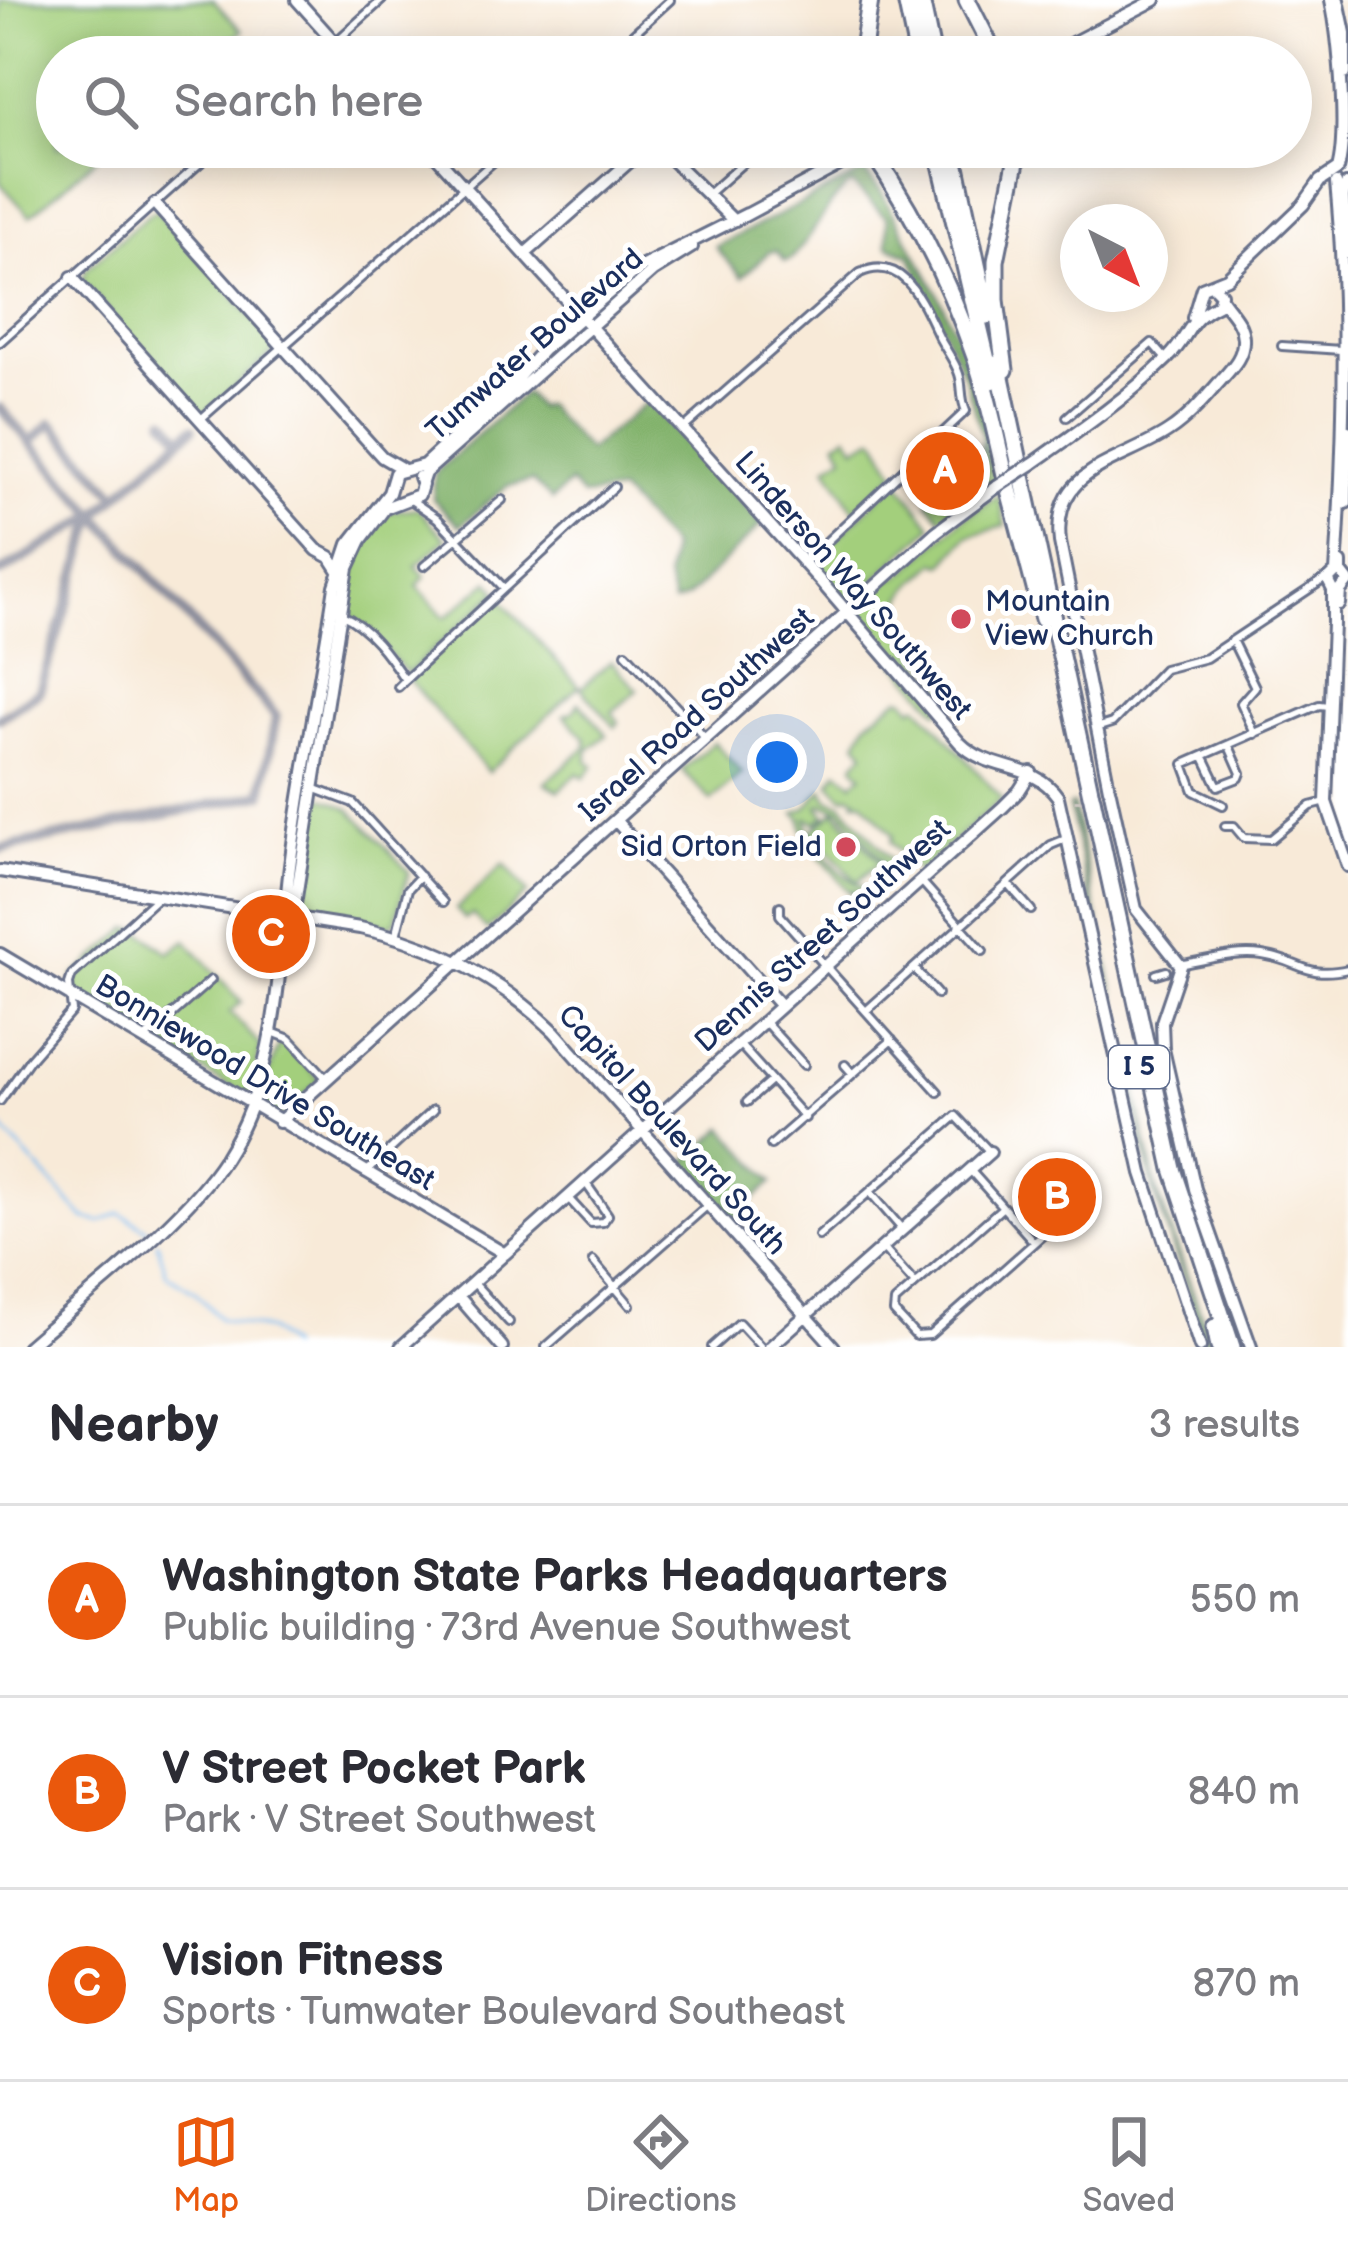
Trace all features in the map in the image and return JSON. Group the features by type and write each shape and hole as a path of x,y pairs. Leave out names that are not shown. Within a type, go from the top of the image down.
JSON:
{"highway":[{"path":"865,36 870,0"},
{"path":"906,0 914,36"},
{"path":"921,0 929,36"},
{"path":"967,0 985,36"},
{"path":"882,168 964,327 1014,474"},
{"name":"I 5","path":"943,168 1165,1139 1184,1210 1234,1347"},
{"name":"I 5","path":"956,168 1043,619 1087,798 1166,1184 1220,1347"},
{"path":"1014,168 996,274 1014,474"}],"street":[{"path":"297,0 329,36"},
{"path":"343,36 382,0"},
{"path":"631,36 670,0"},
{"path":"1086,36 1155,0"},
{"path":"1334,0 1345,33 1330,796 1348,854"},
{"path":"0,342 194,168"},
{"name":"Linderson Way Southwest","path":"447,168 804,562 967,750 986,762 1031,772"},
{"path":"200,420 486,168"},
{"path":"525,254 622,168"},
{"path":"678,168 734,220"},
{"path":"706,197 738,168"},
{"name":"Tumwater Boulevard","path":"378,511 399,476 424,465 543,350 610,308 653,271 834,168"},
{"path":"1342,175 1348,254"},
{"name":"Israel Road Southwest","path":"279,1122 959,512 1086,427 1167,359 1207,294 1321,181 1342,175"},
{"path":"706,197 717,215 716,227"},
{"path":"154,204 399,476 422,486 437,518"},
{"name":"Tumwater Boulevard","path":"406,500 422,486 425,472 542,368 637,269 748,214"},
{"path":"682,430 860,273 881,268 907,281 926,306 961,376 959,395 966,411 804,562"},
{"path":"72,277 338,571"},
{"path":"1207,294 1237,321 1243,338 1239,358 1184,418 1152,442 1087,473 1061,511 1060,542 1097,728 1112,723 1164,669 1204,659 1319,580 1335,581"},
{"path":"606,344 603,325 610,308"},
{"path":"1067,417 1152,343 1167,359"},
{"path":"1282,346 1341,350"},
{"path":"1348,428 1335,581 1326,802 1348,866"},
{"path":"399,476 406,500"},
{"path":"398,687 614,487"},
{"path":"308,787 338,571 346,551 378,511 406,500 437,518 503,587"},
{"path":"424,566 502,500"},
{"path":"27,1347 196,1195 226,1155 252,1106 269,1031 288,916 290,868 338,614 352,559 378,511"},
{"path":"330,557 346,551"},
{"path":"338,614 358,624 405,680"},
{"path":"1233,643 1255,687 1241,703 1255,734"},
{"path":"626,652 707,740"},
{"path":"1223,805 1194,791 1184,764 1319,705 1329,706"},
{"path":"1204,757 1221,786 1240,773 1229,746"},
{"path":"1031,772 1058,797 1142,1173 1200,1347"},
{"name":"Dennis Street Southwest","path":"400,1347 1016,795 1031,772"},
{"path":"308,787 353,802 443,902"},
{"path":"1110,792 1143,921 1160,942 1172,971 1161,1029 1173,1096 1206,1224 1251,1347"},
{"path":"1225,826 1234,826 1244,838 1270,839 1311,806 1326,802"},
{"path":"616,821 781,1006"},
{"path":"867,1010 1051,845 1070,838"},
{"name":"Capitol Boulevard South","path":"0,871 396,936 460,962 536,1013 834,1347"},
{"path":"396,936 408,889 420,876"},
{"path":"920,880 983,951"},
{"path":"1008,884 1031,910"},
{"path":"0,1102 72,1011 69,980 75,971 159,895"},
{"path":"780,906 780,915 938,1092"},
{"path":"1172,971 1250,953 1315,974 1345,968"},
{"name":"Bonniewood Drive Southeast","path":"0,954 505,1254"},
{"path":"914,968 937,994"},
{"path":"143,1040 212,980"},
{"path":"764,1021 804,1065"},
{"path":"269,1031 290,1039 327,1079"},
{"path":"771,1144 892,1040"},
{"path":"739,1043 805,1118"},
{"path":"844,1064 854,1075"},
{"path":"747,1102 772,1080"},
{"path":"364,1173 433,1111"},
{"path":"712,1347 739,1323 765,1347 990,1152 956,1116 820,1236"},
{"path":"970,1169 1034,1242"},
{"path":"568,1198 591,1223 603,1222 607,1208 585,1182"},
{"path":"870,1192 902,1229"},
{"path":"546,1347 708,1205"},
{"path":"1003,1207 892,1306 916,1336 925,1337 1072,1209"},
{"path":"882,1247 915,1284"},
{"path":"593,1262 630,1305"},
{"path":"473,1282 509,1322"},
{"path":"458,1296 502,1347"}],"green space":[{"path":"0,0 213,0 242,31 236,36 36,36 36,168 85,168 30,216 0,183 0,56 4,54"},
{"path":"864,172 880,190 937,292 979,385 1001,477 991,468 966,380 910,255 888,246 887,218 852,184 790,260 769,252 742,277 715,247"},
{"path":"157,211 279,347 200,417 82,281 86,269"},
{"path":"525,393 538,408 545,405 588,451 648,401 762,524 686,599 673,603 667,578 671,547 620,492 582,496 570,483 552,500 532,481 507,486 460,526 433,499 435,473"},
{"path":"848,435 856,447 875,437 896,472 854,511 827,466 844,455 837,441"},
{"path":"981,445 989,467 1000,478 941,518 928,502 967,469"},
{"path":"898,481 932,526 852,601 846,601 812,561"},
{"path":"999,495 1005,526 968,536 943,565 937,562 914,583 901,604 900,618 912,648 954,699 938,711 857,618 879,585 900,576 967,515"},
{"path":"417,508 446,539 416,566 425,576 417,586 445,618 489,581 498,591 407,673 345,608 360,557 379,523 387,512"},
{"path":"498,596 579,686 488,772 407,678"},
{"path":"611,661 638,690 612,712 619,722 615,727 581,688"},
{"path":"899,698 913,708 918,705 1002,799 918,872 863,801 843,797 830,783 838,771 853,783 862,775 854,765 865,752 857,742 867,722"},
{"path":"579,702 607,735 588,750 588,761 594,766 584,778 578,773 559,791 545,783 586,747 586,739 564,715 573,712"},
{"path":"714,742 742,773 711,801 682,770"},
{"path":"823,789 895,864 876,893 852,890 858,902 805,838 801,818 795,813","holes":["822,804 840,810 884,862 883,880 873,888 842,873 809,828 807,818 816,823 826,815"]},
{"path":"318,795 350,809 409,872 395,922 389,926 303,903"},
{"path":"1073,805 1158,1194 1213,1347 1207,1347 1154,1192 1069,806"},
{"name":"Sid Orton Field","path":"835,811 880,862 857,882 812,831"},
{"path":"504,864 528,893 487,930 472,914 465,919 456,909"},
{"path":"129,928 138,929 169,953 186,940 241,1002 230,1012 261,1046 251,1091 242,1094 76,996 73,977"},
{"path":"281,1039 320,1080 281,1116 259,1099"},
{"path":"724,1128 773,1182 732,1219 683,1164"}],"waterway":[{"path":"0,1126 84,1218 100,1222 120,1213 148,1230"},
{"path":"157,1242 167,1275 195,1292 220,1319 269,1330 289,1347"}],"taxiway":[{"path":"0,408 276,716 262,794 0,849"},
{"path":"165,419 182,438"},
{"path":"30,442 52,423 117,496"},
{"path":"0,573 96,515 193,428"},
{"path":"0,718 39,692 96,515"}],"place":[{"name":"Washington State Parks Headquarters","path":"945,471"},
{"name":"Mountain View Church","path":"961,619"},
{"name":"Sid Orton Field","path":"846,847"},
{"name":"Vision Fitness","path":"271,934"},
{"name":"V Street Pocket Park","path":"1057,1197"}]}
